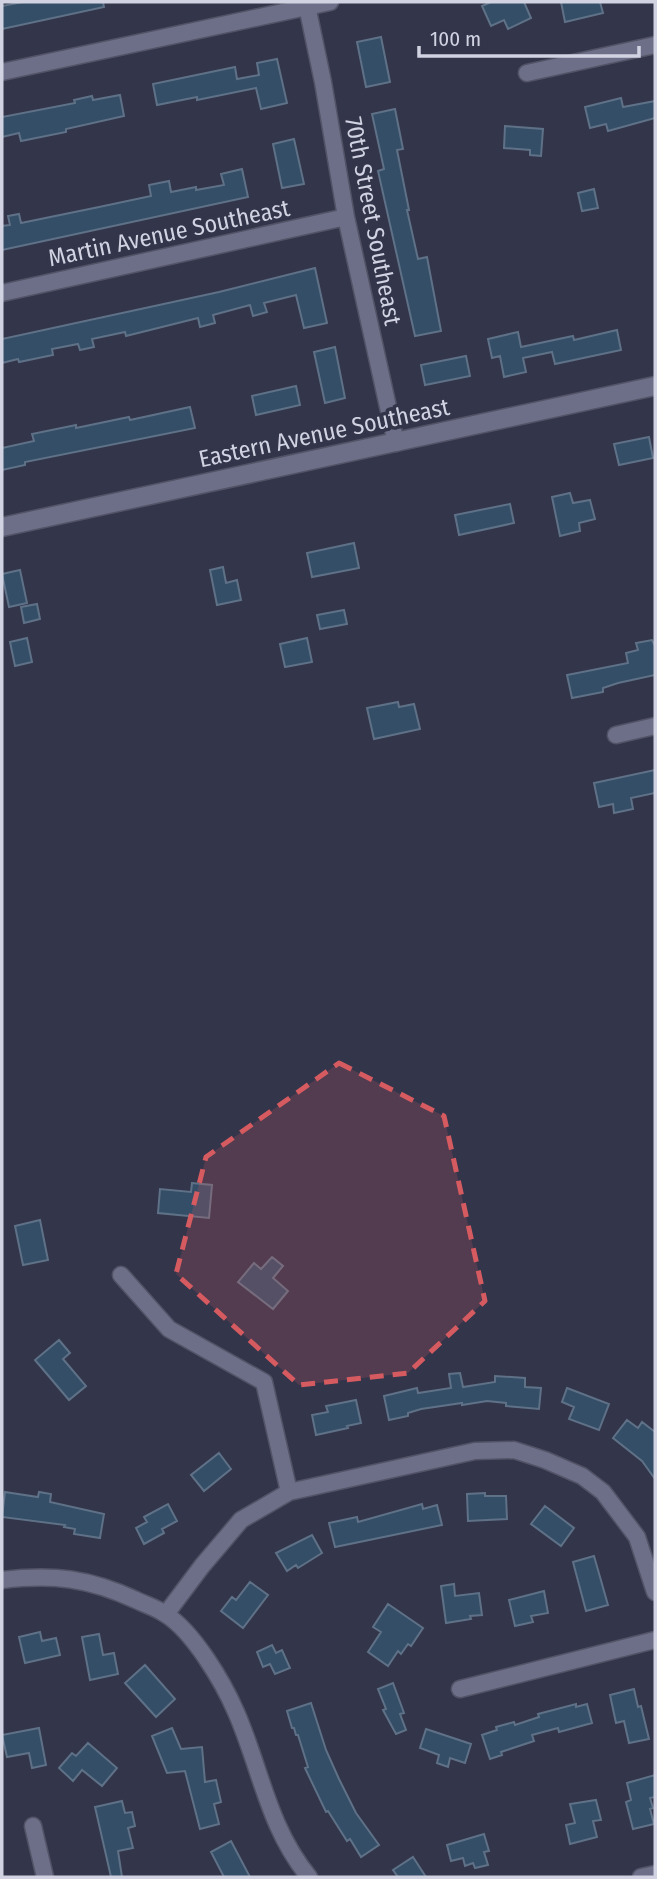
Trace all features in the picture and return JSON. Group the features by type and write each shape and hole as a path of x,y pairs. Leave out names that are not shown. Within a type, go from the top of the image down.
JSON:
{"street":[{"path":"2,72 330,2"},
{"name":"70th Street Southeast","path":"307,6 323,82 345,217 396,443"},
{"path":"527,73 655,45"},
{"name":"Martin Avenue Southeast","path":"2,293 345,217"},
{"name":"Eastern Avenue Southeast","path":"2,527 655,386"},
{"path":"615,735 655,726"},
{"path":"121,1275 169,1329 264,1381 289,1492"},
{"path":"166,1614 241,1520 289,1492 475,1451 514,1450 582,1476 604,1492 637,1537 655,1592"},
{"path":"2,1580 39,1576 87,1581 166,1614 193,1641 214,1669 236,1713 269,1807 298,1864 309,1877"},
{"path":"460,1689 655,1640"},
{"path":"33,1826 45,1877"},
{"path":"641,1877 655,1874"}],"highlighted area":[{"path":"339,1063 444,1116 485,1301 408,1373 299,1385 176,1274 206,1157"}],"building":[{"path":"23,2 103,2 104,7 2,29 2,6"},
{"path":"491,2 524,2 531,18 508,29 504,20 491,26 482,6"},
{"path":"561,2 600,2 603,13 565,22"},
{"path":"381,37 390,82 366,87 357,42"},
{"path":"277,59 287,103 261,109 256,88 157,105 153,84 235,67 237,79 259,75 257,63"},
{"path":"120,95 124,116 21,141 19,133 2,137 2,117 75,103 74,100 92,96 93,100"},
{"path":"621,98 623,107 655,101 655,118 608,131 606,124 590,128 585,107"},
{"path":"395,109 403,149 397,150 407,210 418,259 427,257 441,331 415,336 378,171 384,169 372,114"},
{"path":"505,126 543,129 541,156 530,155 530,150 504,148"},
{"path":"294,139 304,184 282,188 273,144"},
{"path":"242,169 248,197 2,250 2,226 10,225 8,216 19,214 21,223 151,196 149,185 169,181 171,192 224,185 221,174"},
{"path":"594,189 598,208 582,211 578,193"},
{"path":"315,268 327,323 304,328 296,295 264,303 267,312 253,316 250,305 213,315 215,323 200,327 198,318 126,336 125,332 92,339 94,347 80,350 78,344 52,349 53,355 2,363 2,339 219,292"},
{"path":"617,330 621,350 555,364 552,352 523,358 526,372 504,377 500,356 492,358 488,339 518,332 521,347 573,336 574,340"},
{"path":"335,347 345,398 325,403 314,352"},
{"path":"466,356 470,376 425,385 421,365"},
{"path":"296,386 300,405 256,415 252,396"},
{"path":"190,407 195,428 25,462 25,465 2,470 2,448 34,441 32,434 129,417 130,420"},
{"path":"649,437 653,458 619,465 614,444"},
{"path":"570,493 573,503 590,500 595,519 579,523 580,531 560,536 552,497"},
{"path":"510,504 514,523 459,535 455,515"},
{"path":"354,543 359,568 312,577 307,553"},
{"path":"223,567 226,583 237,580 241,600 217,605 210,570"},
{"path":"20,570 27,603 9,607 2,574"},
{"path":"37,604 40,619 24,623 21,607"},
{"path":"344,610 347,624 320,629 317,615"},
{"path":"27,638 32,662 15,666 10,642"},
{"path":"307,638 312,662 285,667 280,644"},
{"path":"652,640 655,646 655,675 618,683 603,688 603,692 572,698 567,675 628,663 626,653 638,650 636,643"},
{"path":"398,702 399,707 414,704 420,729 374,739 367,708"},
{"path":"655,770 655,793 631,798 633,809 614,813 613,804 599,807 594,783"},
{"path":"192,1183 212,1185 209,1218 158,1213 160,1189 191,1192"},
{"path":"40,1220 48,1260 23,1265 15,1226"},
{"path":"272,1257 283,1266 273,1278 288,1291 273,1309 238,1282 254,1263 261,1269"},
{"path":"59,1340 70,1353 63,1359 86,1386 69,1400 35,1360"},
{"path":"460,1373 463,1387 495,1382 495,1376 525,1378 525,1387 541,1388 539,1409 487,1401 421,1409 408,1413 408,1416 389,1420 384,1396 417,1388 418,1393 451,1388 449,1374"},
{"path":"567,1388 609,1404 599,1430 569,1419 574,1407 562,1402"},
{"path":"356,1400 361,1423 316,1435 312,1415 328,1412 326,1406"},
{"path":"627,1420 638,1428 642,1422 655,1432 655,1479 642,1461 613,1438"},
{"path":"219,1453 231,1469 204,1491 191,1475"},
{"path":"5,1492 38,1497 39,1492 51,1494 50,1502 104,1514 100,1538 74,1534 75,1529 64,1527 65,1525 2,1517"},
{"path":"485,1493 485,1496 506,1496 507,1519 468,1521 467,1494"},
{"path":"168,1504 177,1521 162,1529 164,1533 144,1544 136,1528 147,1522 144,1517"},
{"path":"422,1504 423,1509 437,1505 442,1525 335,1547 329,1523 357,1517 358,1522"},
{"path":"545,1506 574,1528 561,1546 531,1524"},
{"path":"312,1535 322,1553 298,1568 296,1565 287,1571 276,1553"},
{"path":"594,1556 608,1605 586,1611 573,1562"},
{"path":"250,1582 268,1595 243,1628 221,1611 232,1597 236,1600"},
{"path":"454,1584 455,1596 479,1593 482,1615 446,1623 441,1586"},
{"path":"544,1591 548,1613 531,1616 533,1622 515,1626 509,1600"},
{"path":"388,1604 423,1628 411,1646 408,1644 401,1654 398,1651 388,1666 368,1652 381,1632 373,1627"},
{"path":"40,1632 42,1641 56,1638 60,1655 25,1663 19,1637"},
{"path":"99,1634 103,1655 114,1653 118,1674 90,1680 82,1637"},
{"path":"272,1645 276,1653 282,1650 290,1668 275,1674 270,1664 263,1667 257,1652"},
{"path":"145,1665 175,1699 156,1717 125,1683"},
{"path":"393,1683 404,1713 400,1714 406,1730 396,1734 383,1710 386,1709 378,1689"},
{"path":"634,1689 649,1739 629,1743 624,1721 616,1723 610,1695"},
{"path":"311,1703 326,1750 339,1779 356,1813 379,1845 361,1857 350,1839 347,1841 328,1811 326,1812 305,1768 308,1767 298,1735 292,1728 287,1711"},
{"path":"576,1704 576,1707 587,1704 592,1723 559,1732 558,1728 532,1735 534,1741 501,1752 502,1755 490,1759 482,1735 497,1730 496,1727 514,1722 515,1725 539,1717 538,1714"},
{"path":"39,1728 46,1765 32,1768 29,1753 7,1757 2,1735"},
{"path":"172,1728 181,1749 202,1747 205,1782 216,1780 221,1802 214,1804 219,1824 200,1829 185,1771 167,1773 152,1736"},
{"path":"426,1729 471,1744 465,1763 450,1758 448,1767 437,1763 439,1755 420,1748"},
{"path":"88,1743 117,1768 102,1786 82,1770 73,1781 59,1768 72,1753 76,1756"},
{"path":"655,1775 655,1797 650,1798 654,1824 633,1829 626,1802 631,1800 627,1783"},
{"path":"596,1800 601,1820 593,1821 597,1837 570,1844 566,1825 575,1823 570,1804"},
{"path":"122,1801 125,1813 132,1812 135,1826 128,1828 133,1848 118,1851 122,1877 111,1877 95,1807"},
{"path":"484,1834 489,1851 484,1852 488,1865 475,1868 473,1863 465,1866 463,1858 451,1861 447,1845"},
{"path":"231,1841 250,1877 224,1877 211,1852"},
{"path":"413,1857 426,1877 398,1877 393,1870"}]}
